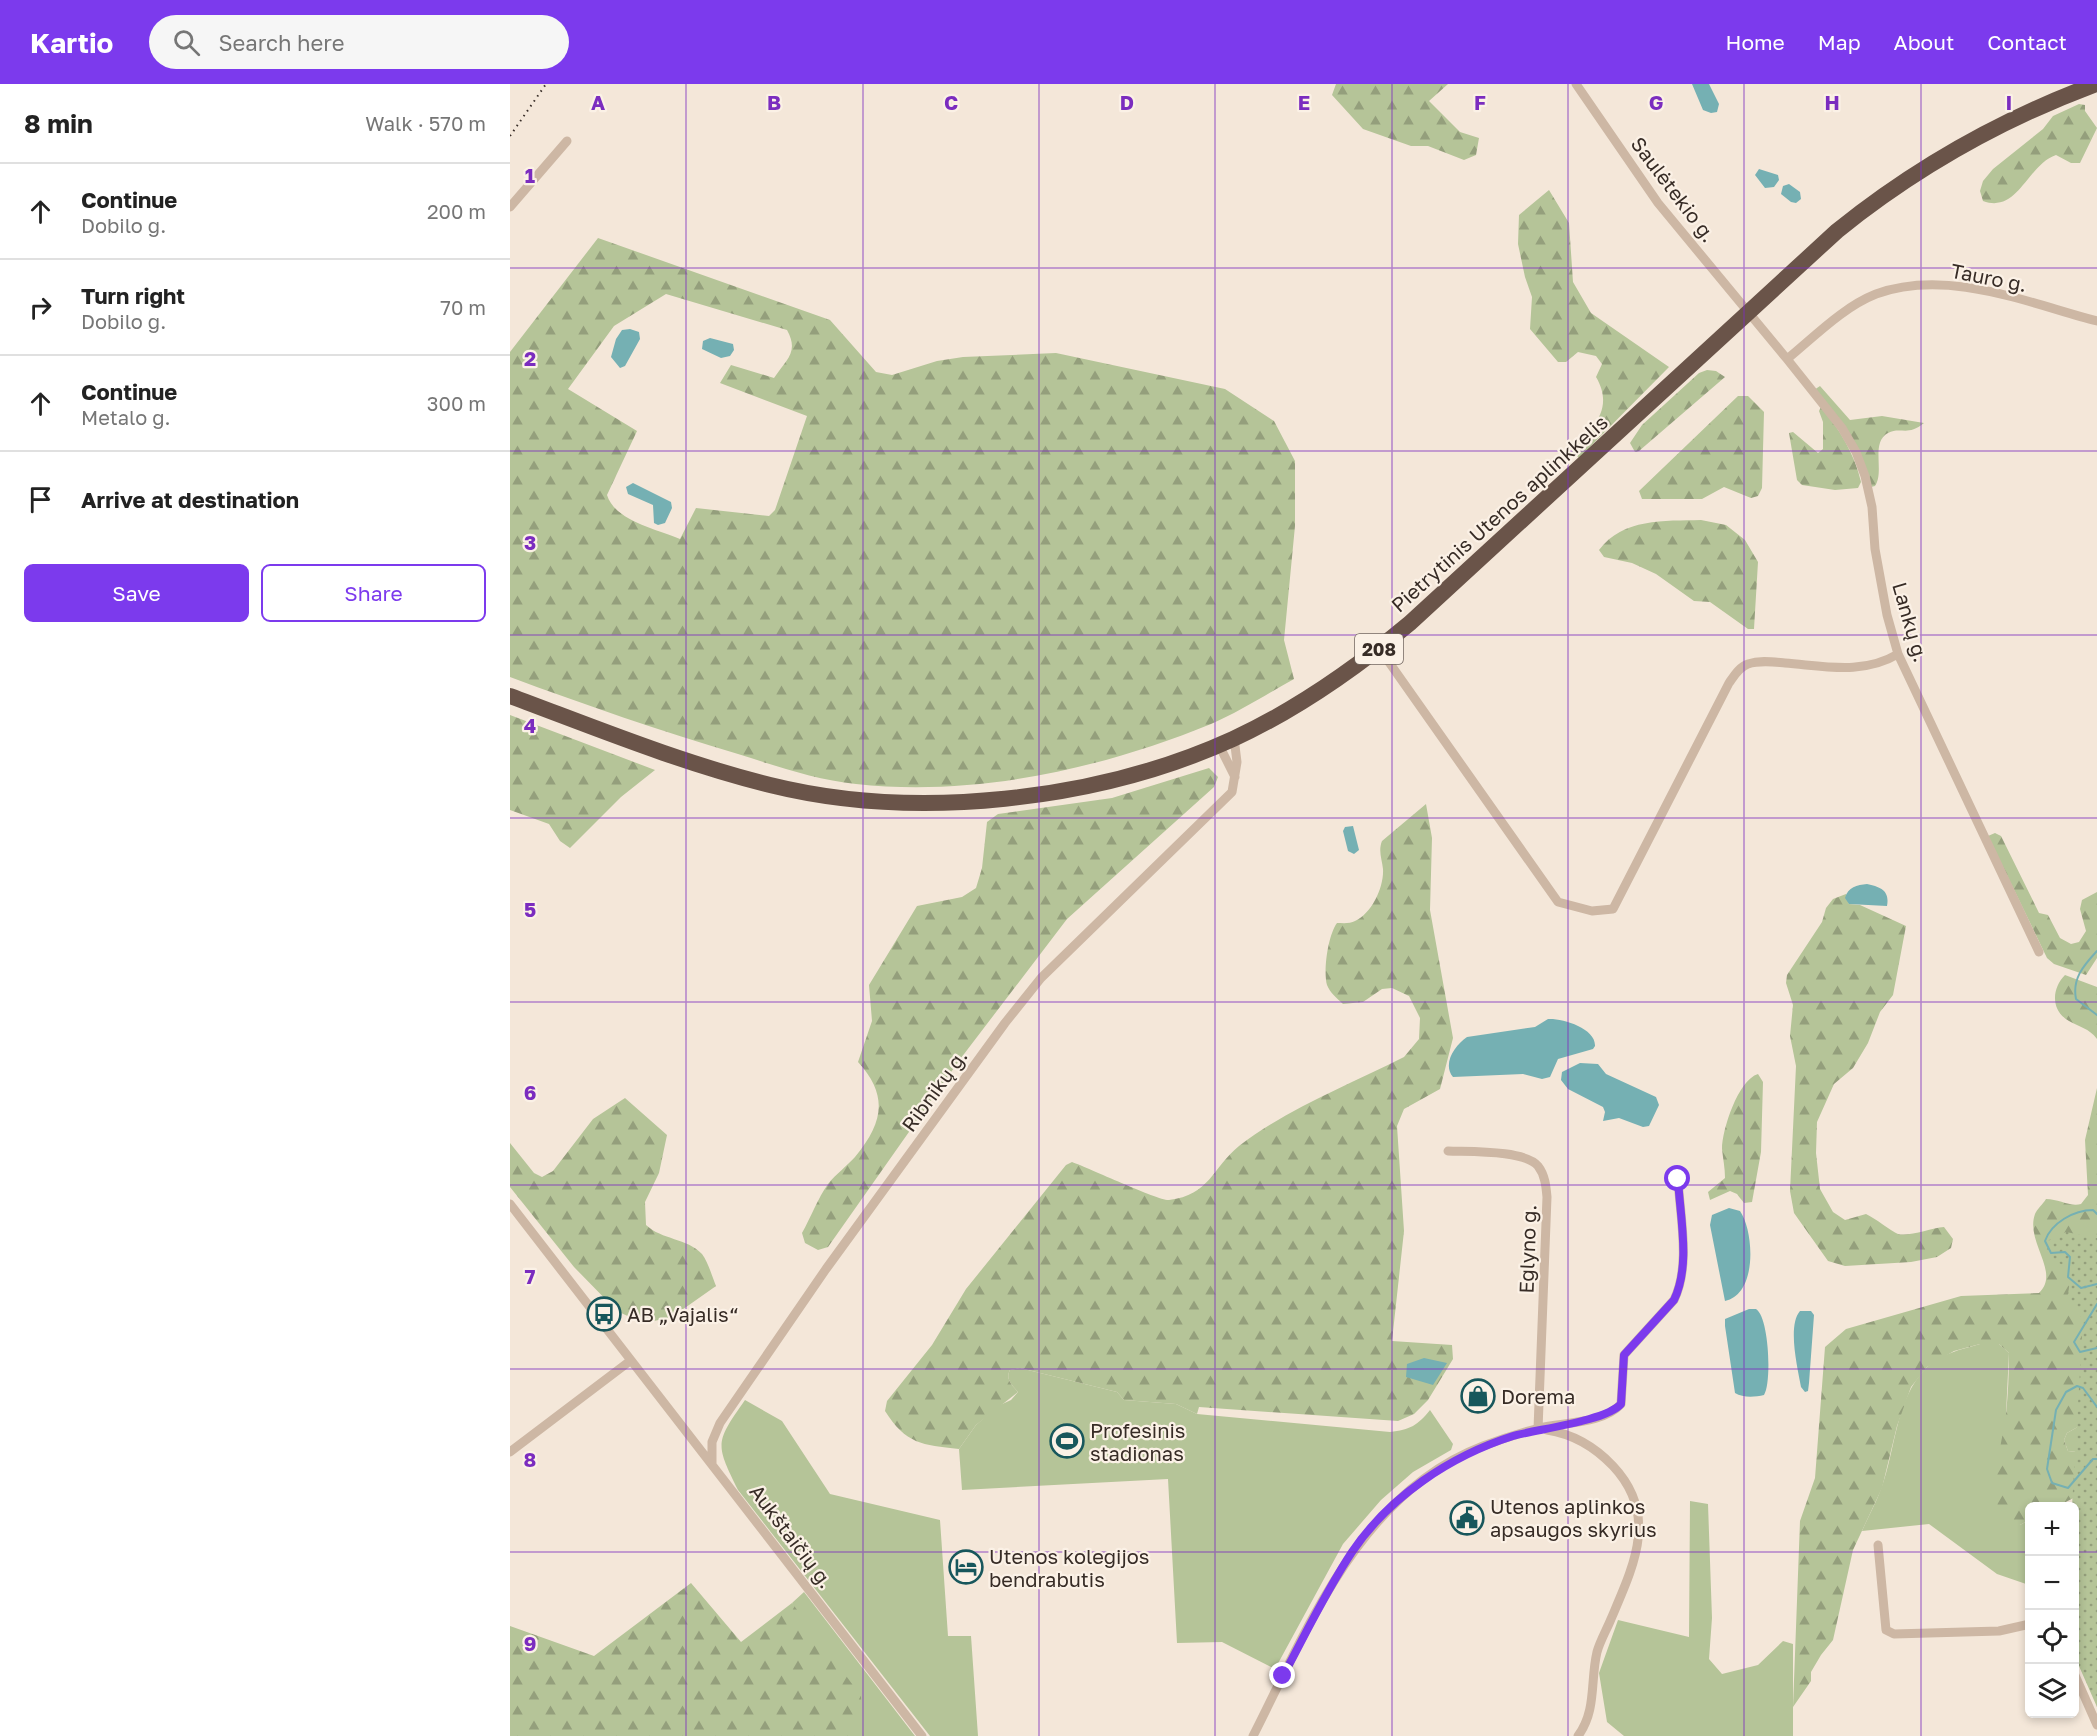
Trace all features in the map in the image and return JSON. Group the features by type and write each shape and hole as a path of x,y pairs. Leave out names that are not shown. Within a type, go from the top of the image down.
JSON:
{"highway":[{"name":"Pietrytinis Utenos aplinkkelis","path":"510,696 726,773 806,792 872,801 948,802 1057,790 1138,772 1226,741 1307,699 1379,648 1515,529 1837,231 1908,177 2002,125 2096,84"}],"street":[{"name":"Saulėtekio g.","path":"1576,84 1658,203 1747,313"},
{"path":"510,207 567,141"},
{"name":"Tauro g.","path":"1787,359 1849,310 1875,295 1899,288 1958,286 2097,321"},
{"name":"Lankų g.","path":"1747,313 1842,428 1859,460 1872,507 1875,549 1887,615 1899,654 2038,952"},
{"path":"1379,648 1558,902 1592,911 1612,909 1729,683 1739,670 1748,664 1764,661 1860,669 1884,663 1899,654"},
{"path":"1226,741 1237,748 1235,777"},
{"path":"1226,741 1235,777"},
{"name":"Ribnikų g.","path":"712,1463 712,1442 720,1423 826,1269 1005,1023 1041,978 1226,800 1232,792 1235,777"},
{"name":"Eglyno g.","path":"1448,1151 1521,1156 1537,1164 1545,1178 1547,1197 1538,1428"},
{"path":"1253,1736 1338,1573 1369,1530 1428,1476 1475,1449 1538,1428 1606,1415 1621,1404 1624,1355 1674,1300 1679,1289 1682,1246 1678,1179"},
{"name":"Aukštaičių g.","path":"510,1204 922,1736"},
{"path":"510,1452 630,1361"},
{"path":"1538,1428 1563,1432 1605,1457 1621,1474 1636,1499 1640,1516 1641,1527 1634,1561 1597,1652 1590,1714 1578,1736"},
{"path":"1878,1545 1886,1630 1894,1634 1999,1630 2025,1625"},
{"path":"2079,1684 2097,1725"}],"green space":[{"path":"1336,84 1448,84 1429,101 1460,132 1479,138 1476,155 1464,160 1428,146 1411,146 1363,129 1332,95"},
{"path":"2079,104 2085,105 2085,111 2097,128 2080,163 2071,163 2056,155 2037,168 2022,187 2005,201 1995,203 1983,201 1980,191 1983,181 1993,169 2043,129 2053,116"},
{"path":"1549,190 1569,223 1573,282 1591,313 1669,367 1579,458 1572,452 1593,427 1602,409 1601,388 1596,377 1602,364 1596,356 1578,352 1566,362 1558,362 1530,329 1532,297 1518,244 1519,215"},
{"path":"598,238 830,320 876,372 892,375 937,361 963,357 1056,353 1225,389 1274,421 1295,461 1295,526 1284,640 1294,679 1211,724 1126,754 1037,776 992,783 901,787 841,782 796,772 652,727 510,677 510,352","holes":["666,294 787,330 792,350 774,378 731,365 720,383 807,416 775,510 769,516 696,508 680,539 628,518 611,504 607,495 637,431 568,389 614,326"]},
{"path":"1707,370 1716,371 1725,377 1635,452 1630,443 1642,425 1699,373"},
{"path":"1820,386 1850,420 1882,416 1924,423 1913,429 1893,431 1883,438 1880,443 1879,473 1875,486 1871,487 1856,446 1814,390"},
{"path":"1738,396 1748,396 1764,412 1762,488 1758,496 1751,498 1724,487 1702,499 1642,499 1639,491"},
{"path":"1821,407 1840,433 1850,452 1861,482 1858,488 1835,490 1802,485 1797,480 1789,433 1793,432 1818,453 1823,449 1823,422 1819,411"},
{"path":"1701,520 1726,525 1745,540 1758,562 1754,629 1748,629 1710,602 1694,601 1656,574 1632,563 1604,557 1599,550 1620,532 1645,523"},
{"path":"510,715 655,770 621,797 570,848 560,841 549,824 510,810"},
{"path":"1209,768 1218,777 1214,787 1067,919 961,1058 828,1247 818,1250 805,1243 802,1233 824,1189 864,1145 872,1133 879,1110 875,1086 858,1062 872,1021 869,985 917,906 962,897 976,888 982,868 987,822 998,814 1112,798"},
{"path":"1426,804 1432,838 1430,910 1453,1038 1440,1089 1404,1109 1397,1126 1404,1231 1392,1341 1452,1345 1453,1359 1428,1400 1414,1414 1398,1421 1199,1407 1197,1414 1176,1404 1124,1400 1117,1392 1020,1368 1010,1370 1008,1376 1018,1392 976,1425 959,1449 925,1444 900,1430 885,1411 887,1401 932,1345 966,1289 1066,1165 1072,1162 1163,1199 1183,1197 1202,1187 1230,1154 1258,1132 1319,1098 1404,1057 1419,1039 1420,1018 1409,996 1392,988 1382,989 1363,1002 1343,1004 1327,985 1326,962 1331,936 1337,923 1355,921 1367,912 1376,899 1383,876 1380,852 1382,841"},
{"path":"1995,833 2001,836 2039,913 2048,915 2060,938 2071,944 2079,942 2086,931 2080,909 2082,900 2097,892 2097,958 2086,975 2054,964 2047,958 1988,836"},
{"path":"1846,894 1849,904 1860,905 1906,926 1893,995 1880,1012 1868,1043 1853,1068 1834,1084 1817,1122 1816,1153 1820,1189 1833,1212 1845,1220 1866,1214 1903,1235 1944,1227 1953,1239 1951,1248 1937,1257 1911,1262 1845,1266 1828,1261 1794,1213 1790,1191 1796,1066 1790,1036 1793,1005 1786,983 1787,975 1822,922 1826,908 1833,899"},
{"path":"2065,975 2097,987 2097,1039 2087,1030 2069,1021 2056,1005 2057,986"},
{"path":"1758,1074 1763,1082 1761,1152 1752,1202 1744,1203 1737,1194 1730,1191 1710,1200 1708,1192 1725,1178 1722,1149 1732,1107 1744,1086"},
{"path":"2097,1088 2097,1420 2090,1420 2067,1433 2064,1440 2068,1451 2085,1453 2089,1490 2066,1502 2025,1502 2025,1522 2020,1525 2001,1520 1996,1481 2006,1414 2009,1353 1999,1344 1980,1344 1954,1351 1927,1367 1911,1387 1897,1426 1882,1488 1853,1550 1833,1640 1821,1655 1811,1672 1811,1681 1793,1707 1800,1521 1815,1478 1825,1347 1846,1329 1961,1296 2039,1293 2045,1285 2046,1276 2045,1266 2034,1235 2035,1214 2046,1199 2077,1205 2081,1204 2088,1195 2085,1140"},
{"path":"625,1098 667,1135 659,1173 645,1202 646,1225 659,1234 689,1245 702,1254 716,1286 672,1317 654,1321 636,1320 617,1311 574,1267 510,1187 510,1143 534,1173 542,1177 553,1171 593,1119"},
{"path":"2066,1232 2097,1238 2097,1707 2079,1666 2079,1502 2072,1502 2083,1319 2067,1300 2072,1269 2052,1260 2047,1241"},
{"path":"1980,1344 1999,1344 2009,1353 2006,1414 2020,1525 2025,1522 2025,1584 1997,1574 1929,1524 1862,1531 1881,1489 1908,1395 1926,1368 1952,1353"},
{"path":"1020,1368 1117,1392 1124,1400 1176,1404 1197,1414 1390,1432 1413,1426 1430,1410 1453,1444 1451,1450 1413,1472 1381,1500 1343,1544 1275,1669 1222,1642 1177,1643 1168,1479 962,1490 959,1449 976,1425 998,1406 1011,1400 1018,1392 1008,1376 1010,1370"},
{"path":"745,1400 782,1421 830,1494 940,1520 948,1636 971,1636 978,1736 930,1736 738,1490 725,1462 722,1444 728,1426"},
{"path":"2090,1420 2085,1453 2068,1451 2064,1440 2067,1433"},
{"path":"1690,1501 1708,1504 1712,1618 1709,1659 1722,1674 1758,1665 1783,1641 1793,1644 1793,1736 1624,1736 1607,1722 1599,1673 1618,1620 1689,1637"},
{"path":"691,1583 741,1642 792,1603 861,1696 862,1713 855,1736 510,1736 510,1626 594,1656"},
{"path":"804,1592 915,1736 855,1736 792,1603"}],"water":[{"path":"1692,84 1709,84 1719,104 1717,112 1711,113 1703,110"},
{"path":"1759,169 1778,175 1779,180 1774,187 1765,188 1755,175"},
{"path":"1789,184 1800,192 1801,199 1796,203 1781,194 1783,186"},
{"path":"630,329 639,332 640,339 625,366 620,368 611,357 616,339 622,330"},
{"path":"710,338 733,344 734,350 730,356 721,358 702,349 703,341"},
{"path":"633,483 671,502 672,508 665,523 658,525 654,523 653,505 628,494 626,487"},
{"path":"1353,826 1359,850 1354,854 1348,851 1343,831 1345,827"},
{"path":"1867,884 1883,890 1887,896 1887,906 1849,904 1845,898 1848,891 1856,886"},
{"path":"1548,1019 1569,1022 1584,1029 1594,1040 1595,1046 1593,1049 1558,1059 1550,1077 1542,1079 1523,1074 1453,1077 1450,1072 1451,1055 1467,1037 1535,1027"},
{"path":"1580,1063 1598,1064 1606,1074 1656,1097 1659,1105 1649,1126 1643,1127 1619,1118 1603,1121 1605,1112 1603,1107 1568,1089 1561,1080 1562,1072"},
{"path":"1729,1208 1740,1211 1745,1220 1750,1246 1750,1261 1743,1287 1736,1296 1725,1301 1710,1225 1712,1215"},
{"path":"1749,1309 1756,1309 1760,1314 1768,1350 1768,1377 1764,1395 1753,1397 1735,1393 1725,1326 1725,1319"},
{"path":"1800,1311 1811,1311 1814,1315 1809,1383 1808,1391 1805,1392 1801,1387 1794,1337 1796,1318"},
{"path":"1424,1358 1447,1363 1433,1385 1406,1377 1407,1364"}],"waterway":[{"path":"2097,951 2080,973 2075,992 2076,999 2097,1015"},
{"path":"2097,1214 2093,1210 2071,1215 2058,1223 2045,1241 2051,1253 2065,1252 2070,1257 2068,1277 2081,1288 2097,1284"},
{"path":"2097,1304 2074,1342 2080,1352 2097,1348"},
{"path":"2097,1407 2083,1388 2077,1386 2066,1392 2056,1410 2047,1469 2052,1483 2068,1488 2093,1459 2097,1459"}],"railway":[{"path":"510,136 546,84"}],"place":[{"name":"AB „Vajalis“","path":"604,1314"},
{"name":"Dorema","path":"1478,1396"},
{"name":"Profesinis stadionas","path":"1067,1441"},
{"name":"Utenos aplinkos apsaugos skyrius","path":"1467,1518"},
{"name":"Utenos kolegijos bendrabutis","path":"966,1567"}],"route":[{"path":"1283,1676 1338,1573 1353,1550 1369,1530 1401,1498 1428,1476 1482,1446 1538,1428 1606,1415 1621,1404 1624,1355 1632,1343 1674,1300 1682,1279 1678,1179"}]}
